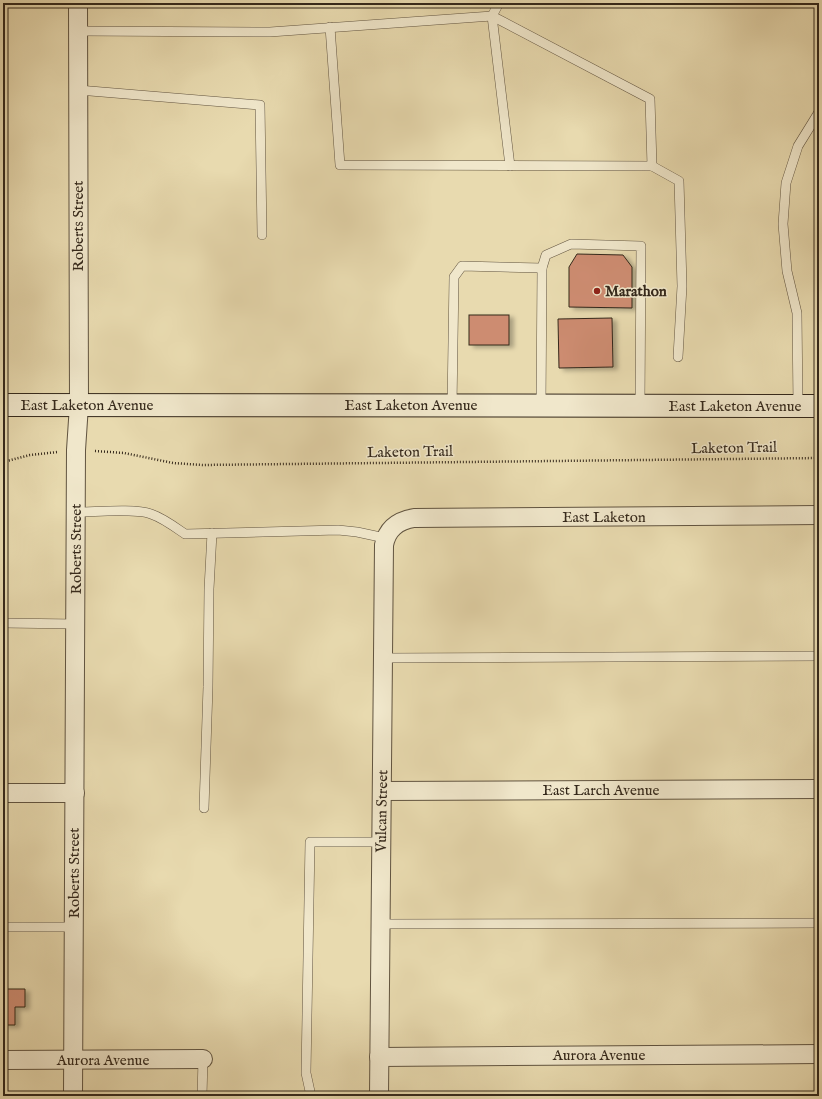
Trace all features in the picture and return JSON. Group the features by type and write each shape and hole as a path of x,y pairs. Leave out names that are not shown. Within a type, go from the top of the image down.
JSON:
{"main road":[{"name":"East Laketon Avenue","path":"3,405 809,406"}],"street":[{"name":"Roberts Street","path":"73,1096 77,512 76,450 78,405 78,3"},
{"name":"East Laketon","path":"388,533 405,520 414,518 819,515"},
{"name":"Vulcan Street","path":"379,1096 384,558 388,533"},
{"name":"East Larch Avenue","path":"382,790 819,789"},
{"path":"3,793 75,793"},
{"name":"Aurora Avenue","path":"379,1057 819,1054"},
{"name":"Aurora Avenue","path":"3,1060 203,1059"}],"lane":[{"path":"499,3 492,16 510,166"},
{"path":"78,31 270,32 492,16 650,99 652,166"},
{"path":"330,28 340,165 652,166 679,181 682,286 678,357"},
{"path":"78,90 260,105 262,235"},
{"path":"809,406 797,313 787,271 783,224 786,183 788,176 798,146 819,112"},
{"path":"542,406 542,268 546,254 571,244 641,246 640,406"},
{"path":"452,406 454,277 462,266 542,268"},
{"path":"77,512 131,512 150,514 166,521 185,534 338,530 388,533"},
{"path":"204,808 208,694 209,589 212,533"},
{"path":"3,623 76,624"},
{"path":"383,658 819,656"},
{"path":"311,1096 306,1073 310,842 381,842"},
{"path":"380,924 819,923"},
{"path":"3,928 74,927"},
{"path":"202,1096 203,1059"}],"path":[{"name":"Laketon Trail","path":"3,462 30,455 76,450 124,453 173,463 202,465 819,458"}],"building":[{"path":"577,254 623,255 632,267 632,308 569,307 569,267"},
{"path":"469,315 509,315 509,345 469,345"},
{"path":"612,318 613,367 559,368 558,319"},
{"path":"3,989 25,989 25,1007 15,1007 15,1025 3,1025"}],"place":[{"name":"Marathon","path":"597,291"}]}
